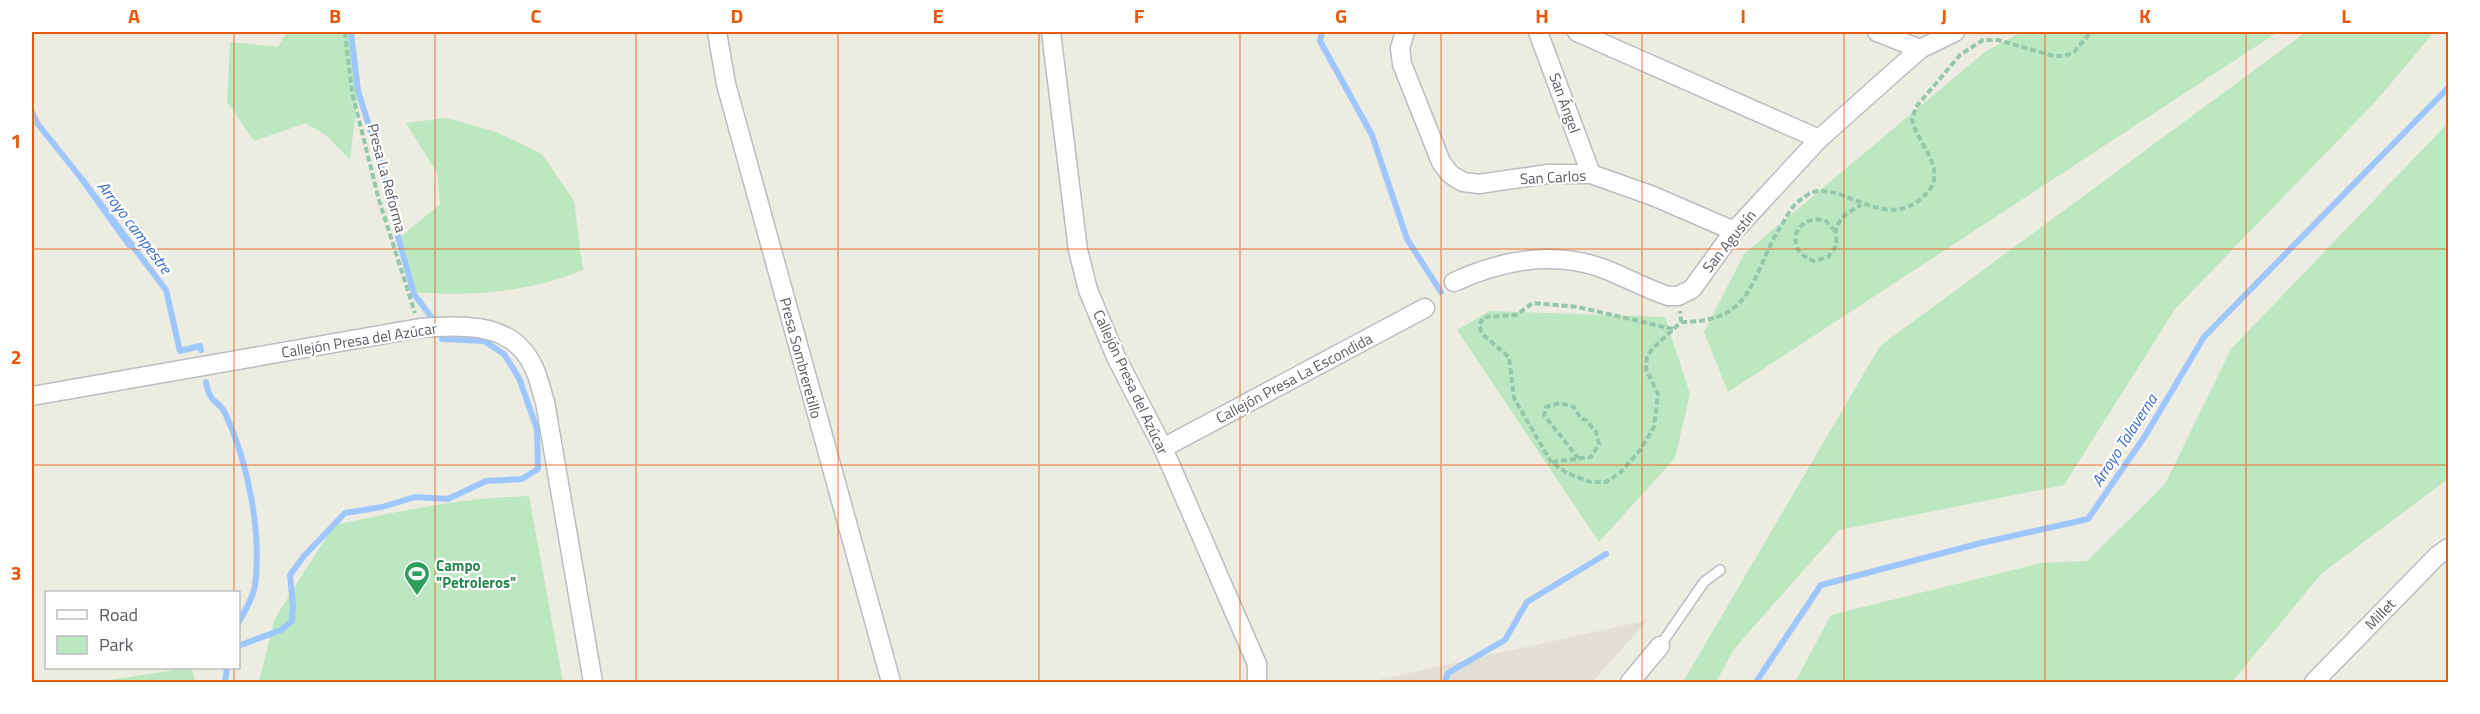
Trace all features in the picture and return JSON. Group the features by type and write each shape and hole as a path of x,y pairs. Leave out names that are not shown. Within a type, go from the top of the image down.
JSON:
{"street":[{"name":"Presa Sombreretillo","path":"717,32 726,84 891,682"},
{"name":"Callejón Presa del Azúcar","path":"1051,32 1078,250 1088,290 1116,357 1163,448 1257,664 1257,682"},
{"name":"San Carlos","path":"1405,32 1400,48 1402,64 1441,162 1449,174 1463,182 1479,184 1548,174 1591,174 1653,196 1734,231"},
{"name":"San Ángel","path":"1539,32 1591,174"},
{"path":"1577,32 1819,139"},
{"path":"1877,32 1920,49"},
{"name":"San Agustín","path":"1678,296 1692,289 1734,231 1819,139 1920,49 1955,32"},
{"path":"1454,282 1524,258 1564,259 1599,267 1668,296 1678,296"},
{"name":"Callejón Presa La Escondida","path":"1163,448 1425,308"},
{"name":"Callejón Presa del Azúcar","path":"32,396 420,328 471,326 491,330 514,344 532,365 545,402 593,682"},
{"name":"Millet","path":"2314,682 2448,548"},
{"path":"1630,682 1660,646"}],"lane":[{"path":"1660,646 1704,582 1720,570"}],"path":[{"name":"Presa La Reforma","path":"345,32 352,92 379,200 420,328"},
{"path":"1673,329 1578,308 1533,303 1516,315 1480,320 1482,333 1509,357 1514,398 1551,462 1567,473 1590,482 1606,482 1620,473 1654,427 1658,394 1646,369 1647,357 1681,322 1702,322 1720,317 1736,307 1749,293 1777,231 1796,203 1813,192 1826,191 1861,205 1890,209 1915,203 1927,194 1935,177 1931,156 1912,119 1916,107 1960,55 1983,40 1998,40 2054,56 2064,56 2074,52 2091,32"},
{"path":"1836,231 1826,221 1811,219 1804,222 1796,234 1797,248 1807,259 1821,260 1833,252 1836,246 1836,231 1843,217 1861,205"},
{"path":"1678,296 1681,322"},
{"path":"1551,462 1578,458 1585,460 1596,451 1599,444 1596,432 1586,420 1581,419 1574,407 1551,404 1546,407 1544,415 1578,458"}],"shaded area":[{"path":"1648,620 1592,682 1369,682"}],"green space":[{"path":"287,32 351,32 358,91 350,160 327,136 306,123 254,141 227,102 230,42 278,47"},
{"path":"2022,32 2278,32 1728,392 1704,332 1744,254 1986,51"},
{"path":"2306,32 2434,32 2376,101 2175,309 2064,485 1839,530 1734,649 1716,682 1683,682 1880,346"},
{"path":"446,118 496,132 542,154 574,201 583,270 542,283 500,291 457,294 414,292 398,239 440,204 437,173 406,123"},
{"path":"2448,123 2448,479 2322,573 2232,682 1795,682 1831,615 2041,563 2087,561 2165,484 2231,349"},
{"path":"1490,311 1665,317 1690,394 1675,458 1599,542 1457,330"},
{"name":"Campo \"Petroleros\"","path":"529,496 563,682 259,682 275,618 334,525 454,502"},
{"path":"192,669 195,682 96,682"}],"waterway":[{"path":"351,32 358,91 379,157 414,294 432,318"},
{"path":"1322,32 1320,41 1372,135 1407,239 1441,292"},
{"name":"Arroyo Talaverna","path":"1756,682 1821,585 1981,543 2088,519 2145,436 2204,337 2448,88"},
{"name":"Arroyo campestre","path":"32,112 37,123 81,178"},
{"name":"Arroyo campestre","path":"129,245 81,178 166,290 180,351 200,346 201,350"},
{"path":"240,645 281,630 292,621 290,575 304,556 345,513 382,507 415,497 448,499 486,481 522,479 538,469 537,429 519,378 504,354 484,341 442,339"},
{"name":"Arroyo campestre","path":"206,382 212,399 223,410 234,434 247,476 255,521 257,544 255,586 240,620"},
{"path":"1445,682 1448,673 1505,640 1527,602 1606,554"},
{"name":"Arroyo campestre","path":"225,682 227,669"}],"place":[{"name":"Campo \"Petroleros\"","path":"417,597"}]}
